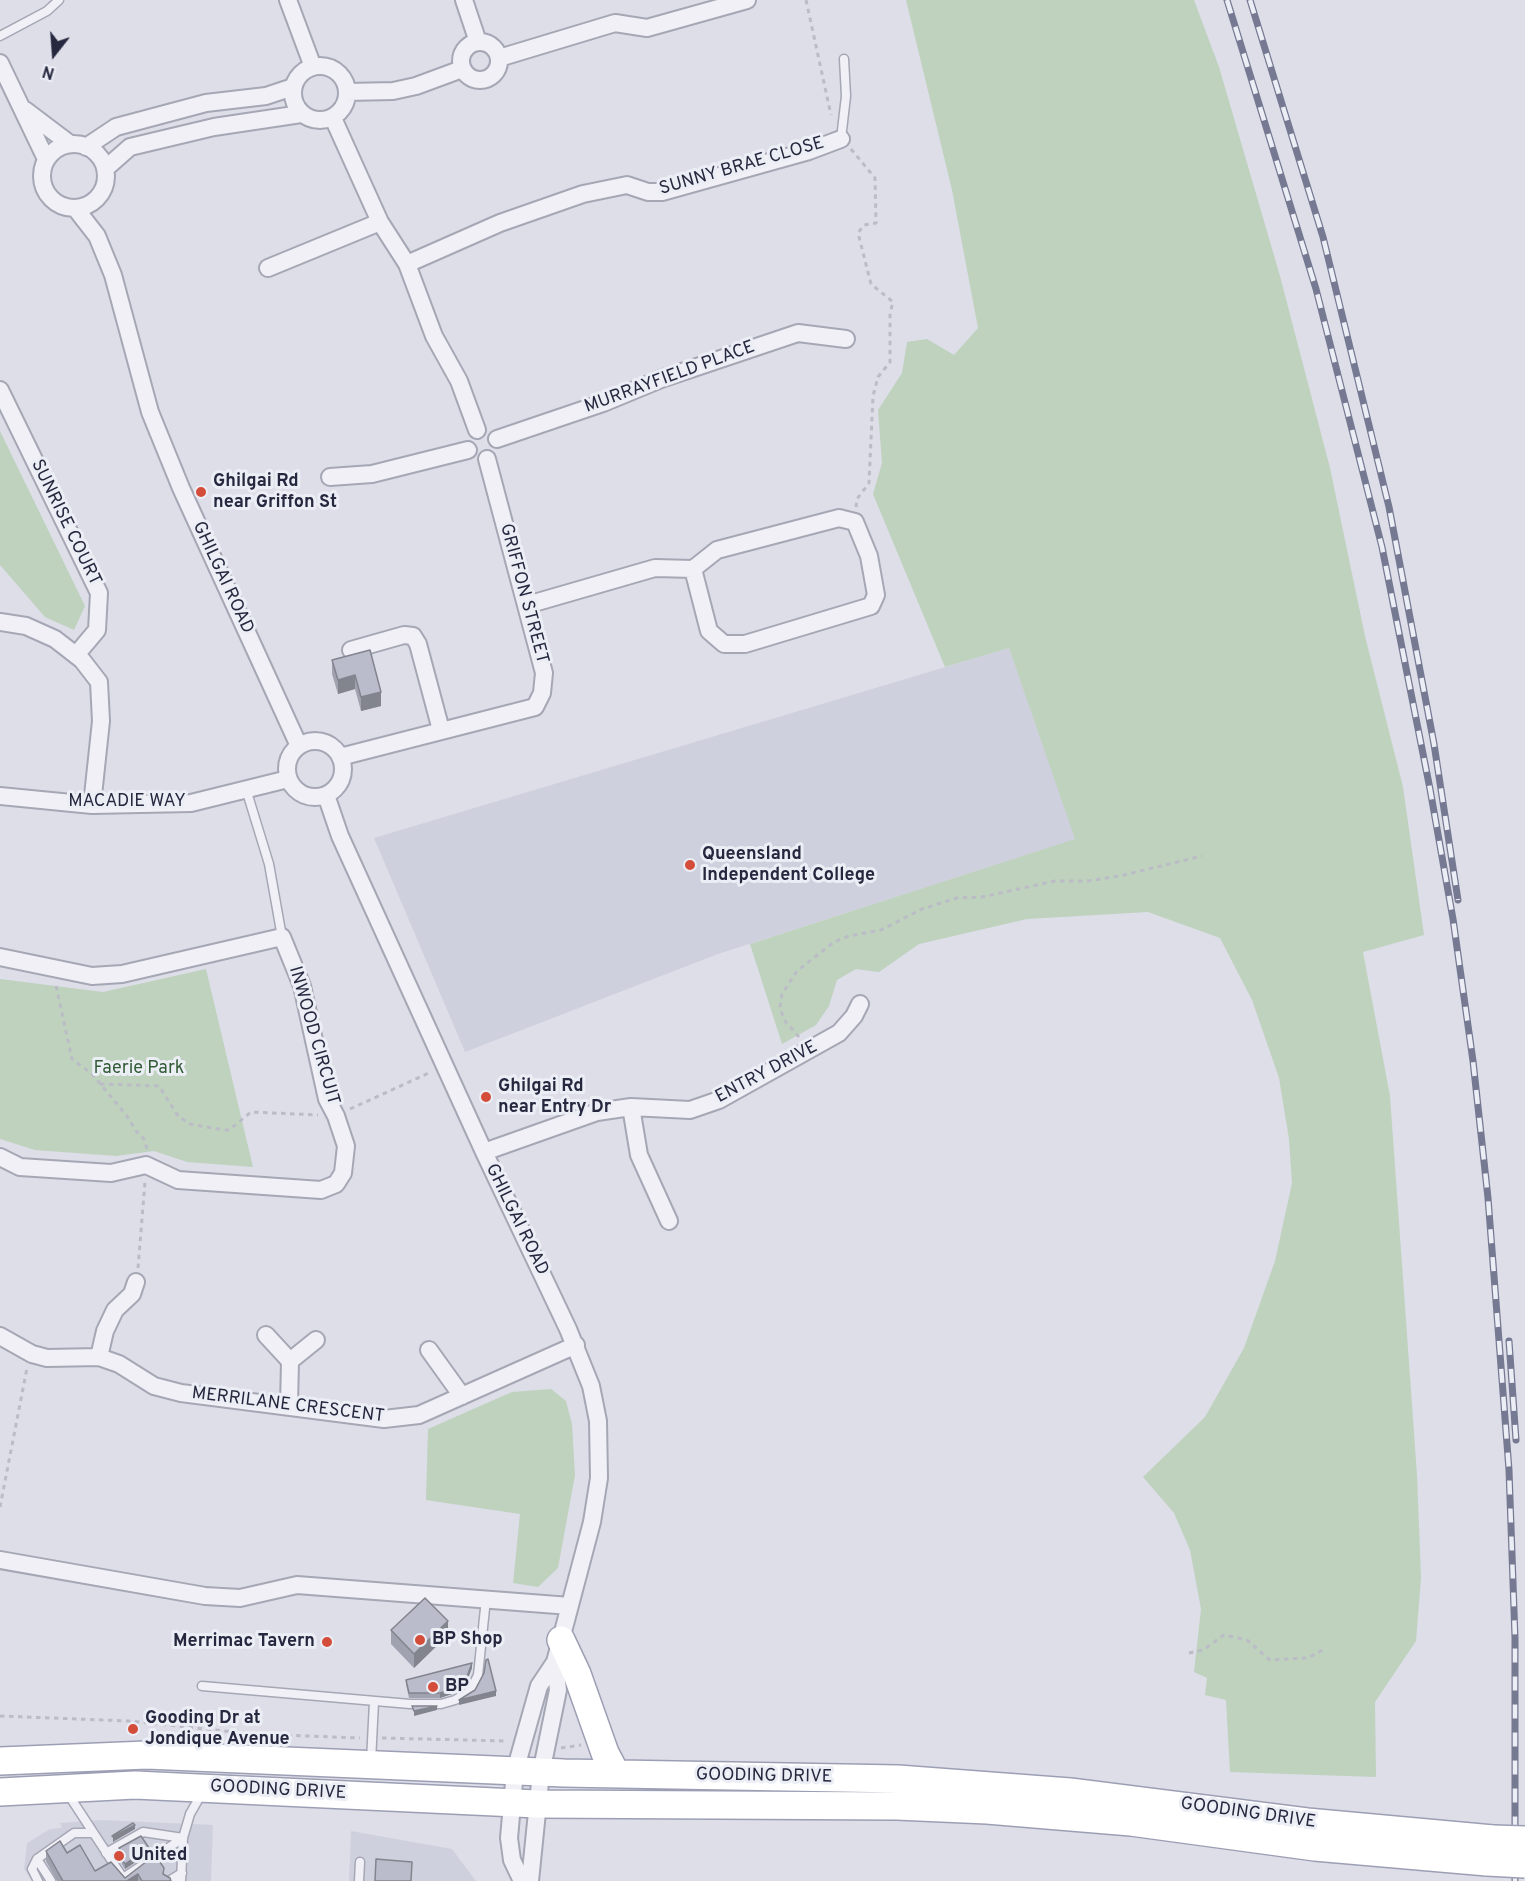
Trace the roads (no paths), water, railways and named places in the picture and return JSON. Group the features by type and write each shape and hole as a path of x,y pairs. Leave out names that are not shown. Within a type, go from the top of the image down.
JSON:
{"main road":[{"path":"558,1651 577,1674 605,1753 616,1774"},
{"name":"GOODING DRIVE","path":"0,1761 147,1755 371,1751 528,1772 886,1779 980,1784 1070,1791 1395,1832 1490,1850 1525,1864"},
{"name":"GOODING DRIVE","path":"0,1792 135,1785 537,1804 897,1806 987,1810 1131,1822 1326,1848 1490,1850 1525,1840"}],"street":[{"path":"288,0 313,67"},
{"path":"464,0 478,42"},
{"path":"499,58 615,23 647,28 747,0"},
{"path":"478,42 493,47 499,58 497,71 488,78 475,80 462,69 463,52 470,45 478,42"},
{"path":"0,63 25,110 46,159"},
{"path":"323,66 334,70 341,76 347,92 341,111 333,118 314,120 301,114 295,105 293,87 298,76 313,67 323,66"},
{"path":"347,92 393,92 462,69"},
{"path":"98,236 76,209 57,204 49,197 41,179 46,159 53,152 78,146 116,128 206,103 266,96 293,87"},
{"path":"25,110 101,160 105,169 105,187 94,201 76,209"},
{"path":"105,169 130,147 214,127 301,114"},
{"path":"333,118 380,222 407,264 435,336 459,381 477,430"},
{"name":"SUNNY BRAE CLOSE","path":"407,264 500,224 583,194 627,184 648,192 662,192 809,151 841,139"},
{"path":"94,201 98,236"},
{"path":"268,268 380,222"},
{"name":"GHILGAI ROAD","path":"98,236 116,284 150,412 181,488 299,746"},
{"name":"MURRAYFIELD PLACE","path":"497,439 603,403 661,379 798,333 846,339"},
{"name":"SUNRISE COURT","path":"0,390 99,593 97,630 76,656"},
{"path":"477,430 488,430 497,439 497,451 487,459 476,458 468,450 468,441 477,430"},
{"path":"330,477 372,474 468,450"},
{"name":"GRIFFON STREET","path":"340,757 534,707 543,693 544,673 487,459"},
{"path":"527,605 655,568 693,569 717,550 839,518 855,522 869,556 876,594 871,606 745,644 724,644 709,632 693,569"},
{"path":"0,622 26,626 55,639 76,656 99,682 102,700 92,805"},
{"path":"351,650 404,635 413,636 418,644 441,730"},
{"path":"314,741 323,743 340,757 343,766 341,781 326,795 316,798 301,794 288,779 287,762 299,746 314,741"},
{"name":"MACADIE WAY","path":"0,796 92,805 191,803 288,779"},
{"name":"GHILGAI ROAD","path":"326,795 340,836 484,1152 576,1345 594,1400 600,1458 592,1522 558,1651 539,1686 526,1725 528,1772"},
{"path":"0,957 92,976 122,974 282,937"},
{"name":"INWOOD CIRCUIT","path":"0,1157 20,1167 111,1173 146,1165 178,1180 321,1190 336,1185 344,1173 346,1146 336,1116 327,1099 302,986 282,937"},
{"name":"ENTRY DRIVE","path":"484,1152 597,1112 631,1107 690,1110 719,1100 839,1033 854,1016 860,1004"},
{"path":"631,1107 639,1155 669,1221"},
{"path":"99,1357 105,1331 115,1310 132,1294 136,1282"},
{"path":"266,1335 290,1361 289,1406"},
{"name":"MERRILANE CRESCENT","path":"0,1336 32,1354 47,1358 99,1357 119,1364 154,1386 181,1393 384,1419 419,1414 576,1345"},
{"path":"290,1361 316,1340"},
{"path":"429,1350 462,1396"},
{"path":"0,1560 205,1596 240,1598 297,1585 570,1606"},
{"name":"GHILGAI ROAD","path":"522,1881 510,1852 510,1803 528,1772 558,1690 558,1651"},
{"path":"528,1772 537,1804 530,1881"}],"lane":[{"path":"0,36 46,11 59,0"},
{"path":"841,139 846,96 844,59"},
{"path":"246,788 269,864 282,937"},
{"path":"202,1686 374,1702 441,1704 455,1700 470,1691 478,1675 486,1598"},
{"path":"371,1751 374,1702"},
{"path":"169,1881 181,1877 183,1838 190,1814 205,1787"},
{"path":"64,1788 124,1880 183,1838"},
{"path":"106,1853 143,1832 183,1838"},
{"path":"39,1881 32,1869 37,1859 74,1833 93,1833"},
{"path":"37,1859 51,1881"},
{"path":"358,1881 360,1862"}],"railway":[{"path":"1227,0 1316,289 1382,547 1453,919 1473,1061 1488,1198 1509,1470 1515,1638 1515,1881"},
{"path":"1250,0 1323,237 1389,507 1434,744 1458,900"},
{"path":"1509,1341 1516,1440"}],"place":[{"name":"Ghilgai Rd near Griffon St","path":"201,492"},
{"name":"Queensland Independent College","path":"690,865"},
{"name":"Ghilgai Rd near Entry Dr","path":"486,1097"},
{"name":"BP Shop","path":"420,1640"},
{"name":"Merrimac Tavern","path":"327,1642"},
{"name":"BP","path":"433,1687"},
{"name":"Gooding Dr at Jondique Avenue","path":"133,1729"},
{"name":"United","path":"119,1856"}],"park label":[{"name":"Faerie Park","path":"139,1069"}]}
